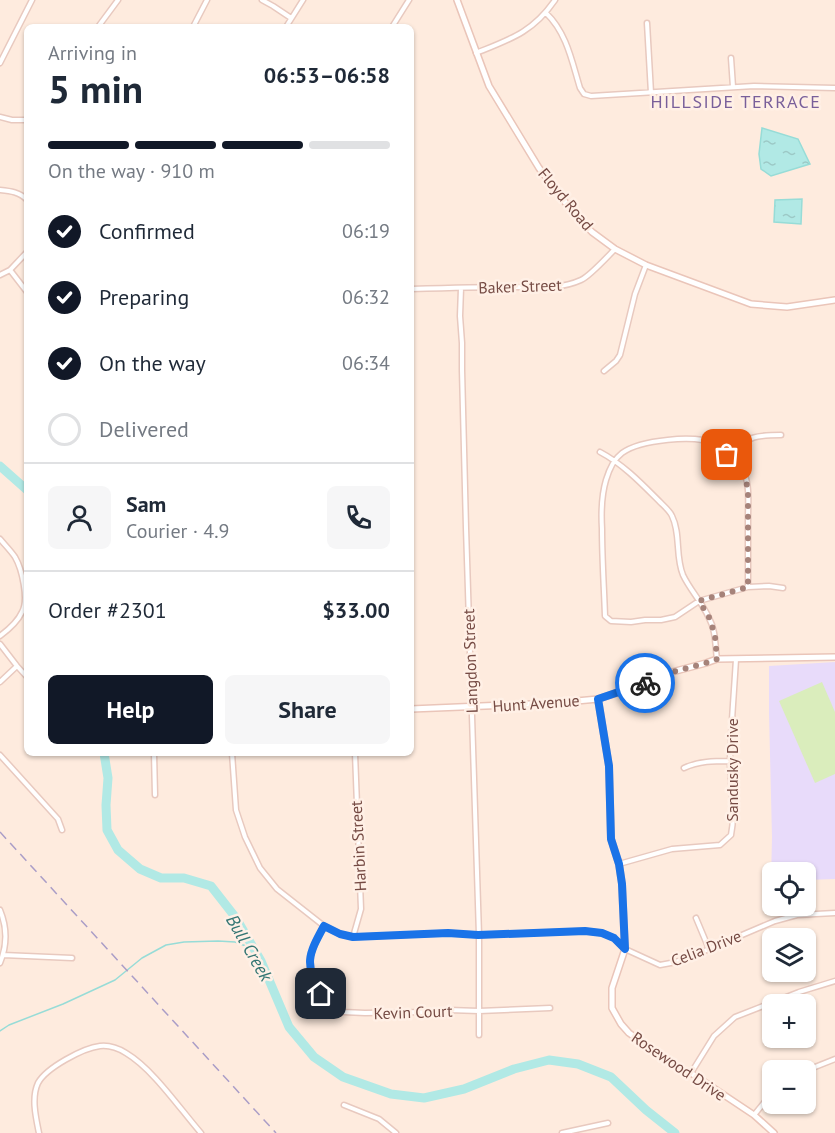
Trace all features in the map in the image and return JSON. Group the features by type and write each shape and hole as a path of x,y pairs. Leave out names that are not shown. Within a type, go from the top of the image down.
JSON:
{"street":[{"path":"0,63 32,0"},
{"path":"100,24 118,0"},
{"path":"195,24 207,0"},
{"path":"262,0 291,18"},
{"path":"288,24 303,0"},
{"path":"394,24 409,0"},
{"name":"Floyd Road","path":"457,0 489,86 539,168 575,215 592,232 615,249 646,265 752,304 787,307 835,300"},
{"path":"476,53 522,33 546,13 555,0"},
{"path":"546,13 560,28 580,88 584,94 591,96 733,87 835,88"},
{"path":"647,23 651,93"},
{"path":"731,58 733,87"},
{"path":"0,117 24,120"},
{"path":"0,190 16,192 24,197"},
{"name":"Baker Street","path":"414,289 541,288 569,285 584,278 615,249"},
{"path":"0,275 10,270 24,255"},
{"path":"604,371 620,355 635,294 646,265"},
{"path":"10,270 24,288"},
{"name":"Langdon Street","path":"461,288 479,1035"},
{"path":"727,455 745,440 758,435 781,435"},
{"path":"748,587 748,490 744,472 727,455 716,445 700,440 676,440 637,446 624,452 615,460 606,478 601,499 605,616 611,621 661,620 675,617 699,601 748,587 783,588"},
{"path":"600,452 615,460 649,490 672,515 677,534 681,571 710,619 715,636 717,659"},
{"path":"0,539 19,566 24,593"},
{"path":"0,636 23,612 24,606"},
{"path":"0,644 24,673"},
{"name":"Hunt Avenue","path":"414,709 598,699 672,672 717,659 835,657"},
{"name":"Sandusky Drive","path":"619,864 672,849 720,844 731,835 733,802 730,761 736,659"},
{"path":"0,682 17,666"},
{"name":"Rosewood Drive","path":"598,699 609,766 611,839 619,864 622,884 625,949 612,988 612,1008 629,1033 683,1071 691,1073 754,1115 774,1133"},
{"path":"0,755 58,819 62,830"},
{"path":"154,756 155,795"},
{"name":"Celia Drive","path":"232,756 236,810 245,837 260,868 277,889 324,926 340,934 353,937 585,931 602,933 614,938 625,949 660,965 676,962 775,921 797,915 835,914"},
{"name":"Harbin Street","path":"353,937 361,909 354,756"},
{"path":"684,768 694,763 730,761"},
{"path":"0,910 6,930 0,963"},
{"path":"696,918 709,949"},
{"name":"Kevin Court","path":"324,926 315,943 309,967 321,994 331,1005 343,1012 550,1008"},
{"path":"3,955 72,958"},
{"path":"691,1073 714,1036 735,1017 799,992 835,981"},
{"path":"39,1133 34,1098 40,1080 62,1061 91,1048 106,1046 125,1052 145,1067 201,1133"},
{"path":"816,1067 835,1059"},
{"path":"344,1105 379,1119 396,1133"},
{"path":"754,1115 762,1105"},
{"path":"562,1133 608,1123"}],"shaded area":[{"path":"835,662 835,879 816,880 816,862 771,862 769,666"}],"green space":[{"path":"822,682 835,712 835,774 815,783 779,701"}],"water":[{"path":"762,128 798,139 810,164 771,176 761,169 759,154"},
{"path":"802,199 801,224 774,222 775,200"}],"waterway":[{"name":"Bull Creek","path":"0,466 24,487"},
{"name":"Bull Creek","path":"104,756 108,778 107,830 118,850 140,869 161,878 184,878 211,886 236,918 261,961 289,1027 314,1057 343,1077 391,1094 424,1098 464,1089 514,1069 549,1060 578,1064 611,1077 675,1133"},
{"path":"0,1031 9,1025 115,980 142,958 166,945 218,941 235,942 254,949"}],"railway":[{"path":"0,832 276,1133"}],"way so far":[{"path":"645,683 672,672 717,659 715,636 710,619 699,601 748,587 748,490 744,472 727,455"}],"district":[{"name":"HILLSIDE TERRACE","path":"736,102"}],"route":[{"path":"321,994 309,967 315,943 324,926 340,934 353,937 585,931 602,933 614,938 625,949 622,884 619,864 611,839 609,766 598,699 645,683"}]}
